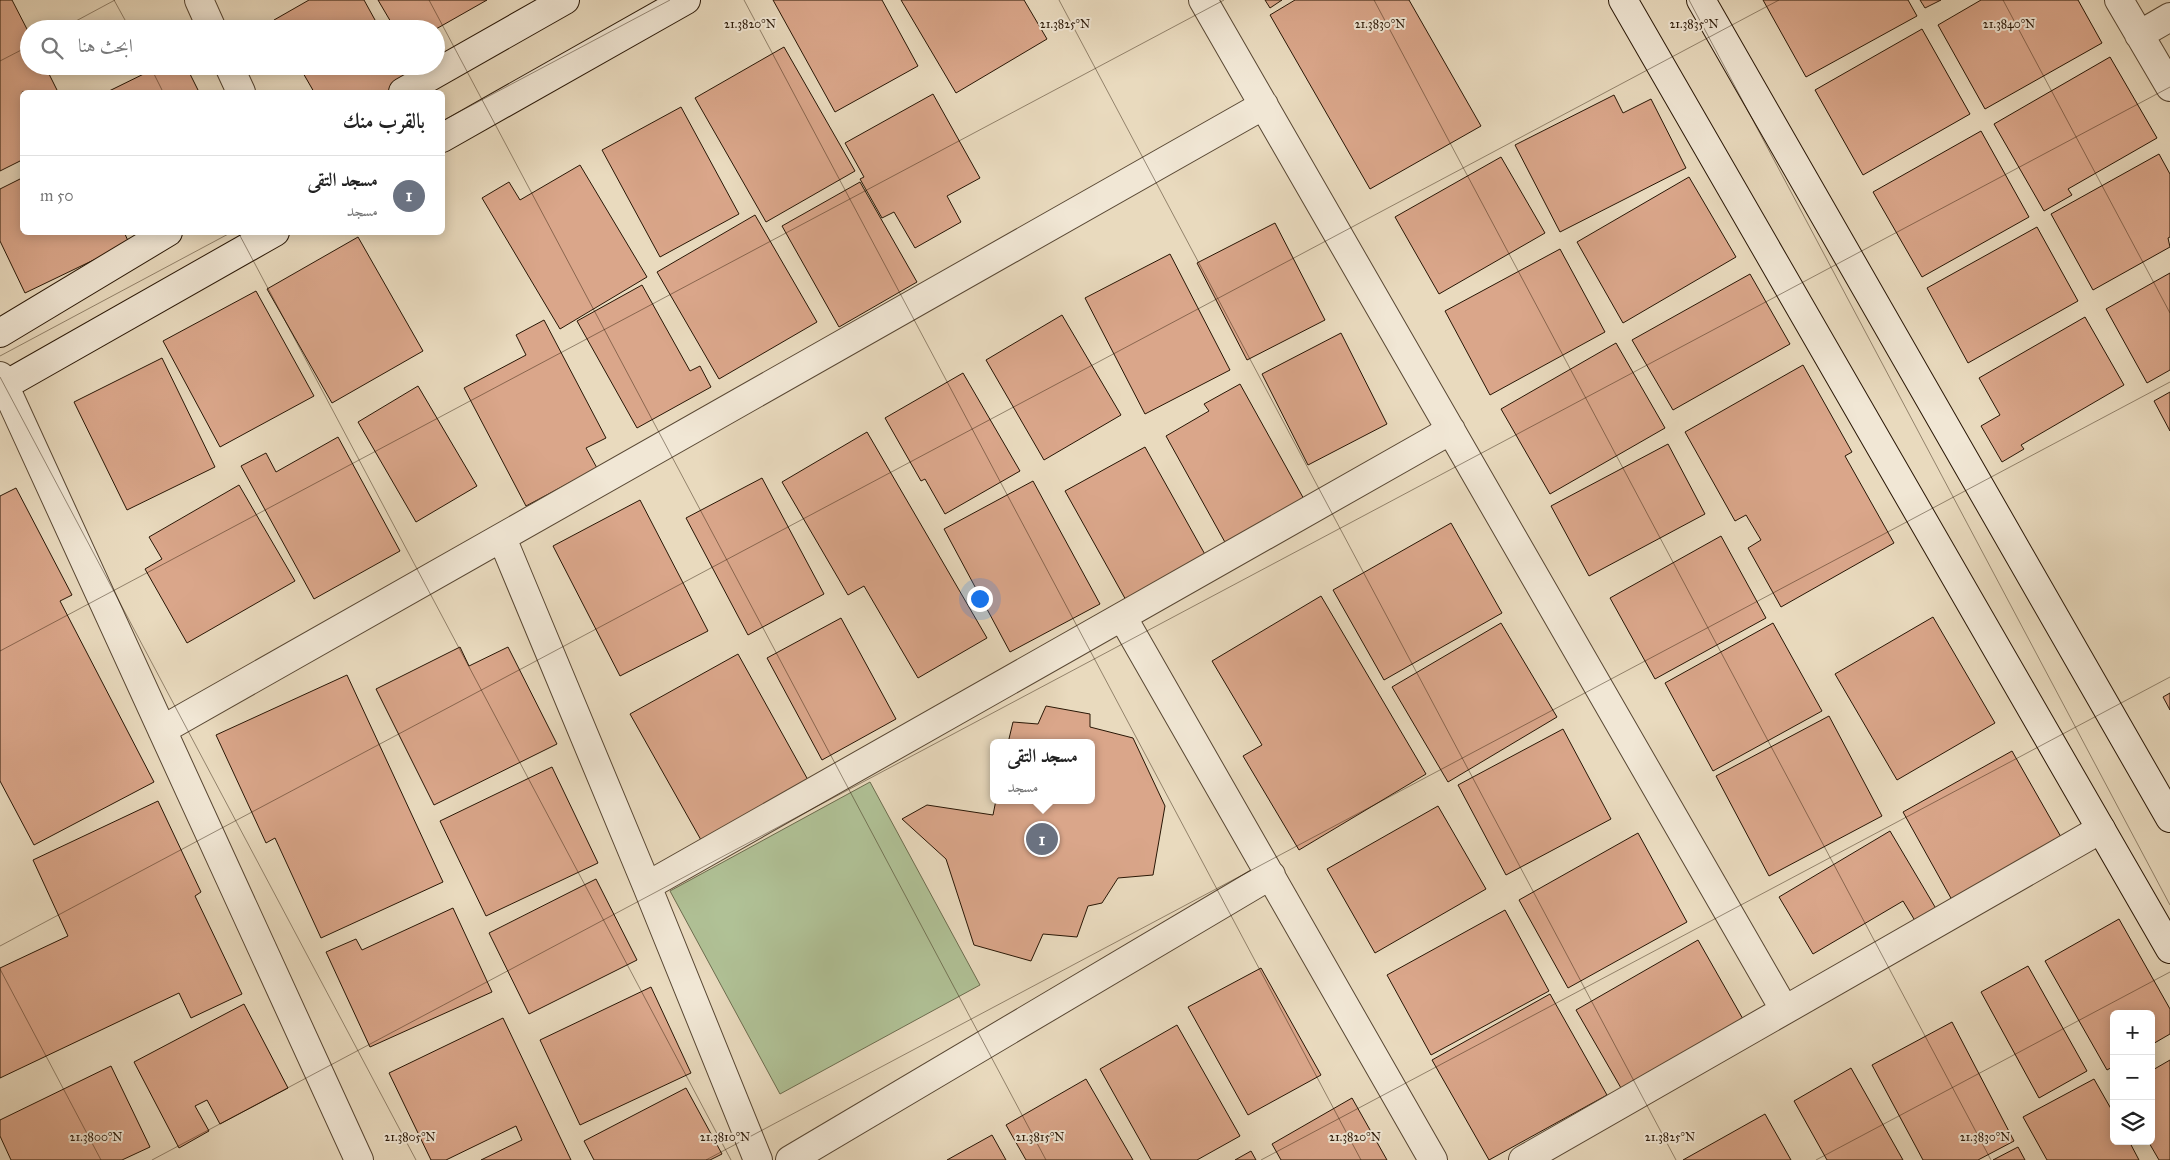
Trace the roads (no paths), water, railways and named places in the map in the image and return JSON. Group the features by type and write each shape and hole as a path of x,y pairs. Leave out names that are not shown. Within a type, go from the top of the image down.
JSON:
{"street":[{"path":"199,0 208,20"},
{"path":"445,68 565,0"},
{"path":"445,136 686,0"},
{"path":"1204,0 1784,1009"},
{"path":"1623,0 2170,949"},
{"path":"1702,0 2170,818"},
{"path":"2119,0 2170,87"},
{"path":"2139,35 2170,17"},
{"path":"233,75 240,90"},
{"path":"407,90 433,75"},
{"path":"162,730 1264,105"},
{"path":"0,333 163,235"},
{"path":"270,235 1,383 359,1160"},
{"path":"647,886 1123,618 1451,430"},
{"path":"502,538 647,886 758,1160"},
{"path":"1123,618 1433,1160"},
{"path":"1524,1160 2100,829"},
{"path":"790,1160 1271,875"}],"place":[{"name":"مسجد التقى","path":"1042,839"}]}
